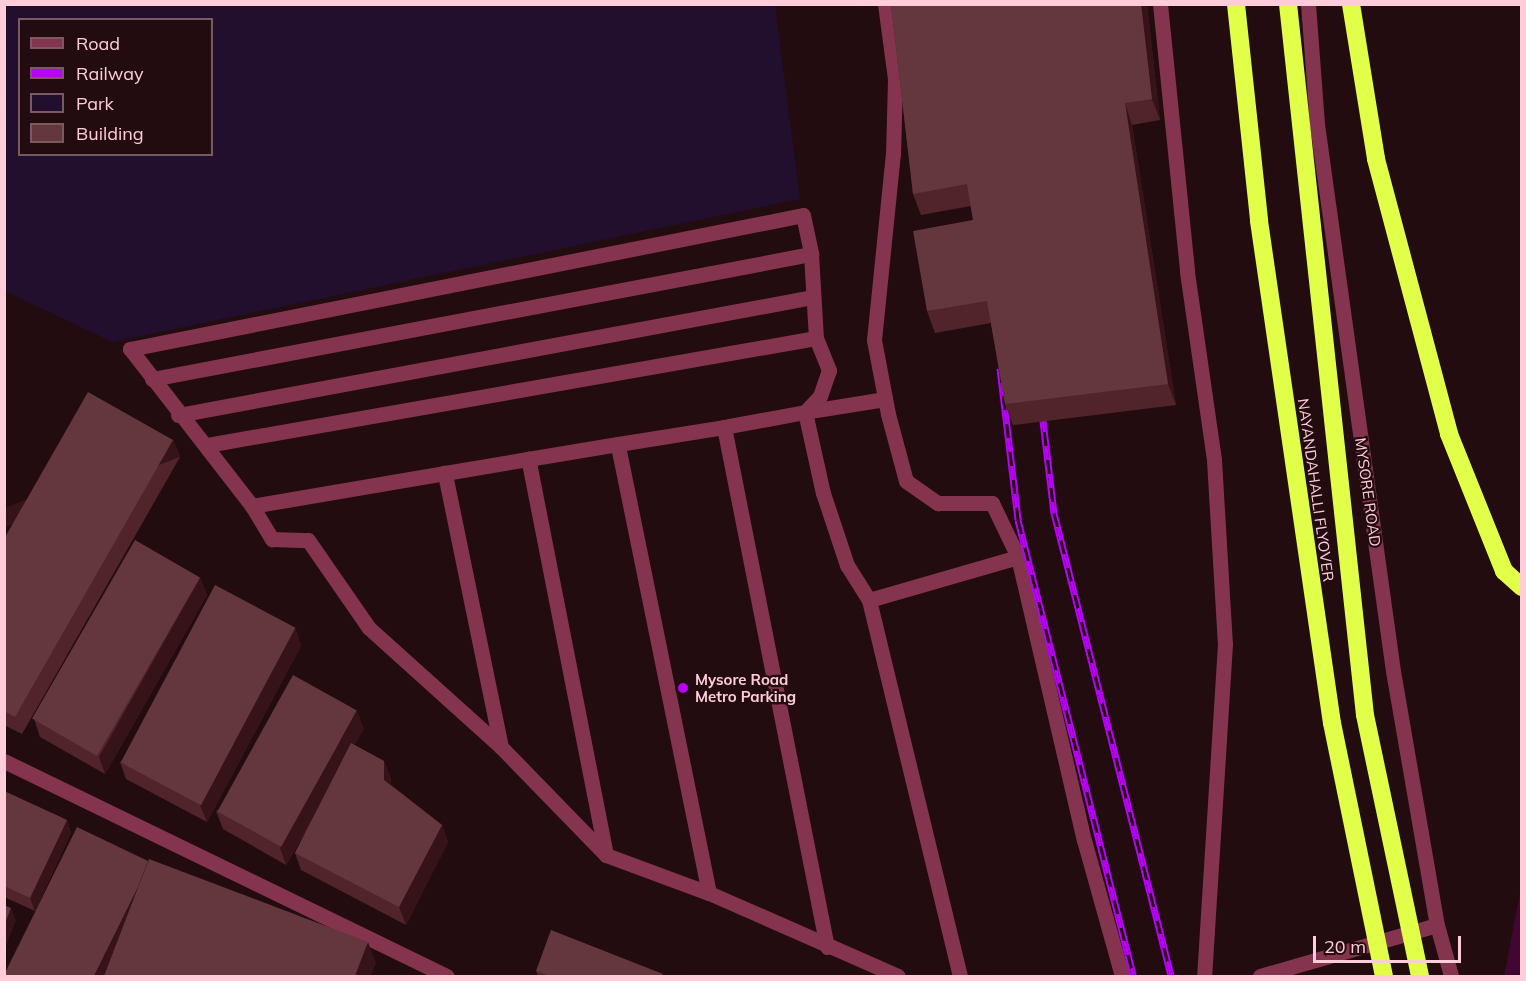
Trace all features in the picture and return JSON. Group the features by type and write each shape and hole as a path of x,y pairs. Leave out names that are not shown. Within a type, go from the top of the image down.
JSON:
{"highway":[{"name":"NAYANDAHALLI FLYOVER","path":"1236,4 1259,221 1332,723 1384,976"},
{"name":"NAYANDAHALLI FLYOVER","path":"1288,4 1365,715 1420,976"},
{"path":"1351,4 1376,159 1449,434 1504,571 1521,587"}],"street":[{"path":"885,4 895,79 893,153 874,340 885,399 906,481 938,503 992,503 1018,557 1084,840 1122,976"},
{"path":"1160,4 1187,272 1214,460 1225,644 1204,976"},
{"name":"MYSORE ROAD","path":"1308,4 1317,124 1391,660 1437,925 1451,976"},
{"path":"805,412 820,396 829,370 816,338 811,254 803,215 130,349 178,415 207,445 252,506 272,539 308,540 369,628 501,747 606,855 709,893 827,947 898,976"},
{"path":"152,379 811,254"},
{"path":"178,415 813,297"},
{"path":"207,445 816,338"},
{"path":"252,506 885,399"},
{"path":"805,412 823,493 847,565 869,600 960,976"},
{"path":"724,427 827,947"},
{"path":"618,444 709,893"},
{"path":"528,459 606,855"},
{"path":"445,473 501,747"},
{"path":"869,600 1018,557"},
{"path":"4,762 442,975"},
{"path":"1260,976 1437,925"}],"green space":[{"path":"5,4 775,5 800,199 112,342 5,291"}],"shaded area":[{"path":"1521,888 1521,976 1504,976"}],"building":[{"path":"891,4 1141,4 1152,99 1125,103 1168,384 1005,404 987,301 927,311 913,231 973,220 967,184 913,194"},
{"path":"88,392 173,440 15,717 4,711 4,539"},
{"path":"135,540 200,578 97,756 32,718"},
{"path":"215,585 295,628 201,805 121,762"},
{"path":"293,675 357,710 281,847 217,811"},
{"path":"351,743 384,761 384,780 442,825 399,907 295,853"},
{"path":"4,791 67,820 30,898 4,886"},
{"path":"77,827 148,861 138,887 94,976 4,976 4,975"},
{"path":"149,859 368,942 355,976 104,976"},
{"path":"4,905 11,908 4,926"},
{"path":"551,930 663,974 662,976 550,976 536,971"}],"railway":[{"path":"1000,368 1018,520 1133,976"},
{"path":"1041,404 1054,513 1171,976"}],"place":[{"name":"Mysore Road Metro Parking","path":"683,688"}]}
